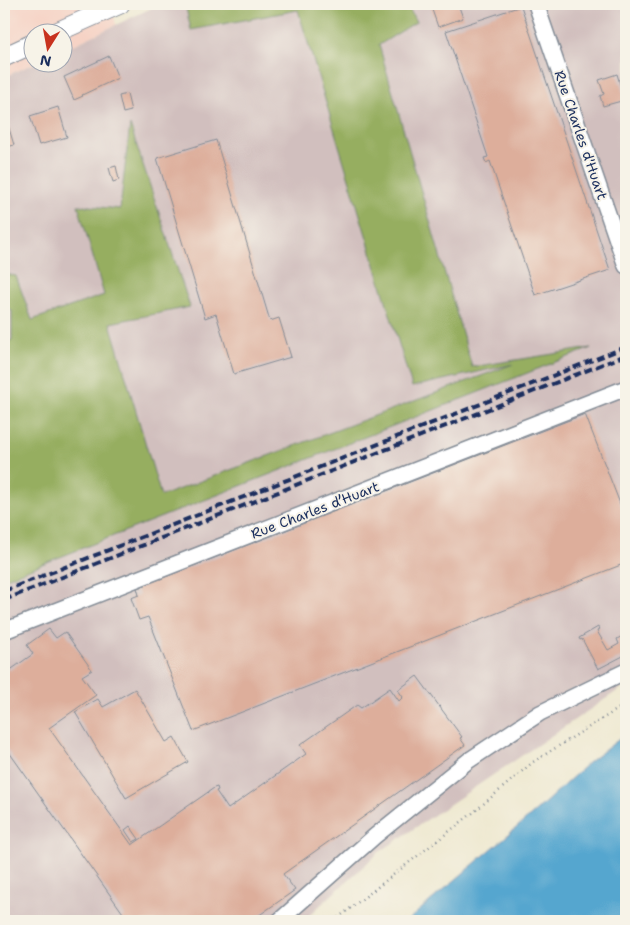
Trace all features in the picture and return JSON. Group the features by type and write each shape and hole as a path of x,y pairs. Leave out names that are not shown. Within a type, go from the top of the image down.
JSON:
{"main road":[{"path":"72,23 92,10 120,4"},
{"path":"4,57 22,49"}],"street":[{"name":"Rue Charles d'Huart","path":"536,4 626,266"},
{"name":"Rue Charles d’Huart","path":"4,631 626,388"},
{"path":"279,921 375,836 468,761 540,713 626,671"}],"path":[{"path":"334,921 474,812 533,762 626,704"}],"shaded area":[{"path":"4,4 111,4 116,25 72,46 72,22 22,22 22,69 4,77"},
{"path":"160,4 626,4 626,685 378,853 303,921 4,921 4,77 22,69 22,72 72,72 72,46"}],"green space":[{"path":"185,4 407,4 416,22 379,45 472,367 591,348 4,579 4,559 9,556 4,539 4,342 12,340 12,311 4,307 4,274 16,276 32,320 104,295 78,205 120,209 130,125 190,307 110,323 161,496 513,364 412,387 298,10 191,30"}],"water":[{"path":"626,734 626,921 407,921 536,811 589,762"}],"building":[{"path":"430,4 458,4 463,18 438,27"},
{"path":"521,6 610,270 535,295 490,161 486,163 484,158 488,157 446,31"},
{"path":"109,56 118,78 74,100 64,77"},
{"path":"617,74 625,100 603,106 600,96 604,94 599,80"},
{"path":"127,94 131,111 123,113 119,96"},
{"path":"58,107 67,137 39,145 30,116"},
{"path":"7,122 14,145 4,148 4,123"},
{"path":"216,140 270,321 279,318 291,357 234,374 216,314 205,318 157,158"},
{"path":"116,166 119,180 113,182 109,168"},
{"path":"585,414 626,519 626,563 193,731 148,617 139,620 131,598 139,595 137,588"},
{"path":"598,627 599,630 597,631 608,650 619,644 617,639 626,634 626,657 625,655 598,669 582,639 580,640 579,638"},
{"path":"49,629 56,638 65,632 92,670 82,676 96,695 49,728 132,845 214,788 217,787 218,790 216,791 228,809 306,754 300,745 357,705 361,708 390,688 399,701 403,697 398,690 417,676 462,737 460,738 465,745 283,874 295,890 251,921 118,921 125,916 4,745 4,664 9,671 33,654 27,645"},
{"path":"135,689 166,742 174,737 188,762 126,798 75,712 98,699 103,707"},
{"path":"130,826 139,839 133,842 125,830"}],"railway":[{"path":"4,591 626,347"},
{"path":"4,600 626,355"}]}
